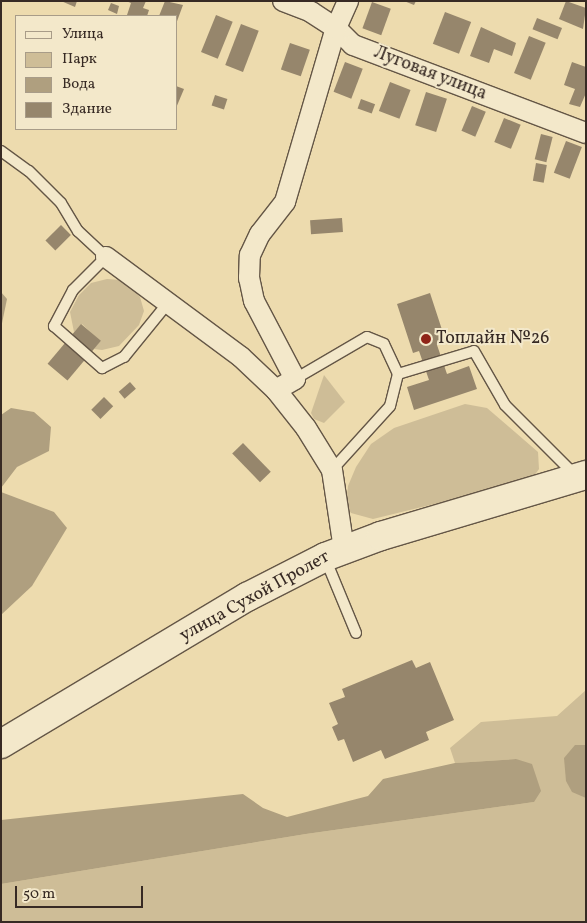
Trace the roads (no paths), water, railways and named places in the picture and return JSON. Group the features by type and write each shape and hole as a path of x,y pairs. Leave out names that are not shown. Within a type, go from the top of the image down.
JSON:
{"main road":[{"name":"улица Сухой Пролет","path":"1,744 247,597 334,553 581,476"}],"street":[{"name":"Луговая улица","path":"283,1 310,12 336,28 353,45 586,133"},
{"path":"276,390 295,379 254,302 249,278 250,256 260,234 285,202 336,28 348,1"},
{"path":"106,257 241,357 276,390 306,428 332,470 334,553"}],"lane":[{"path":"1,151 29,171 62,203 78,231 106,257 73,290 54,326 102,368 124,357 167,304"},
{"path":"295,379 367,337 384,344 398,374 390,406 332,470"},
{"path":"398,374 474,350 505,405 581,476"},
{"path":"334,553 356,633"}],"water":[{"path":"1,292 7,299 1,328"},
{"path":"11,408 34,412 51,427 49,451 17,467 1,488 1,415"},
{"path":"1,492 54,512 67,528 32,586 1,615"},
{"path":"575,745 586,745 586,798 572,792 566,781 564,758"},
{"path":"516,759 532,764 541,791 534,802 306,834 1,884 1,820 243,794 263,808 287,817 368,796 383,779 455,763"}],"place":[{"name":"Топлайн №26","path":"426,339"}]}
